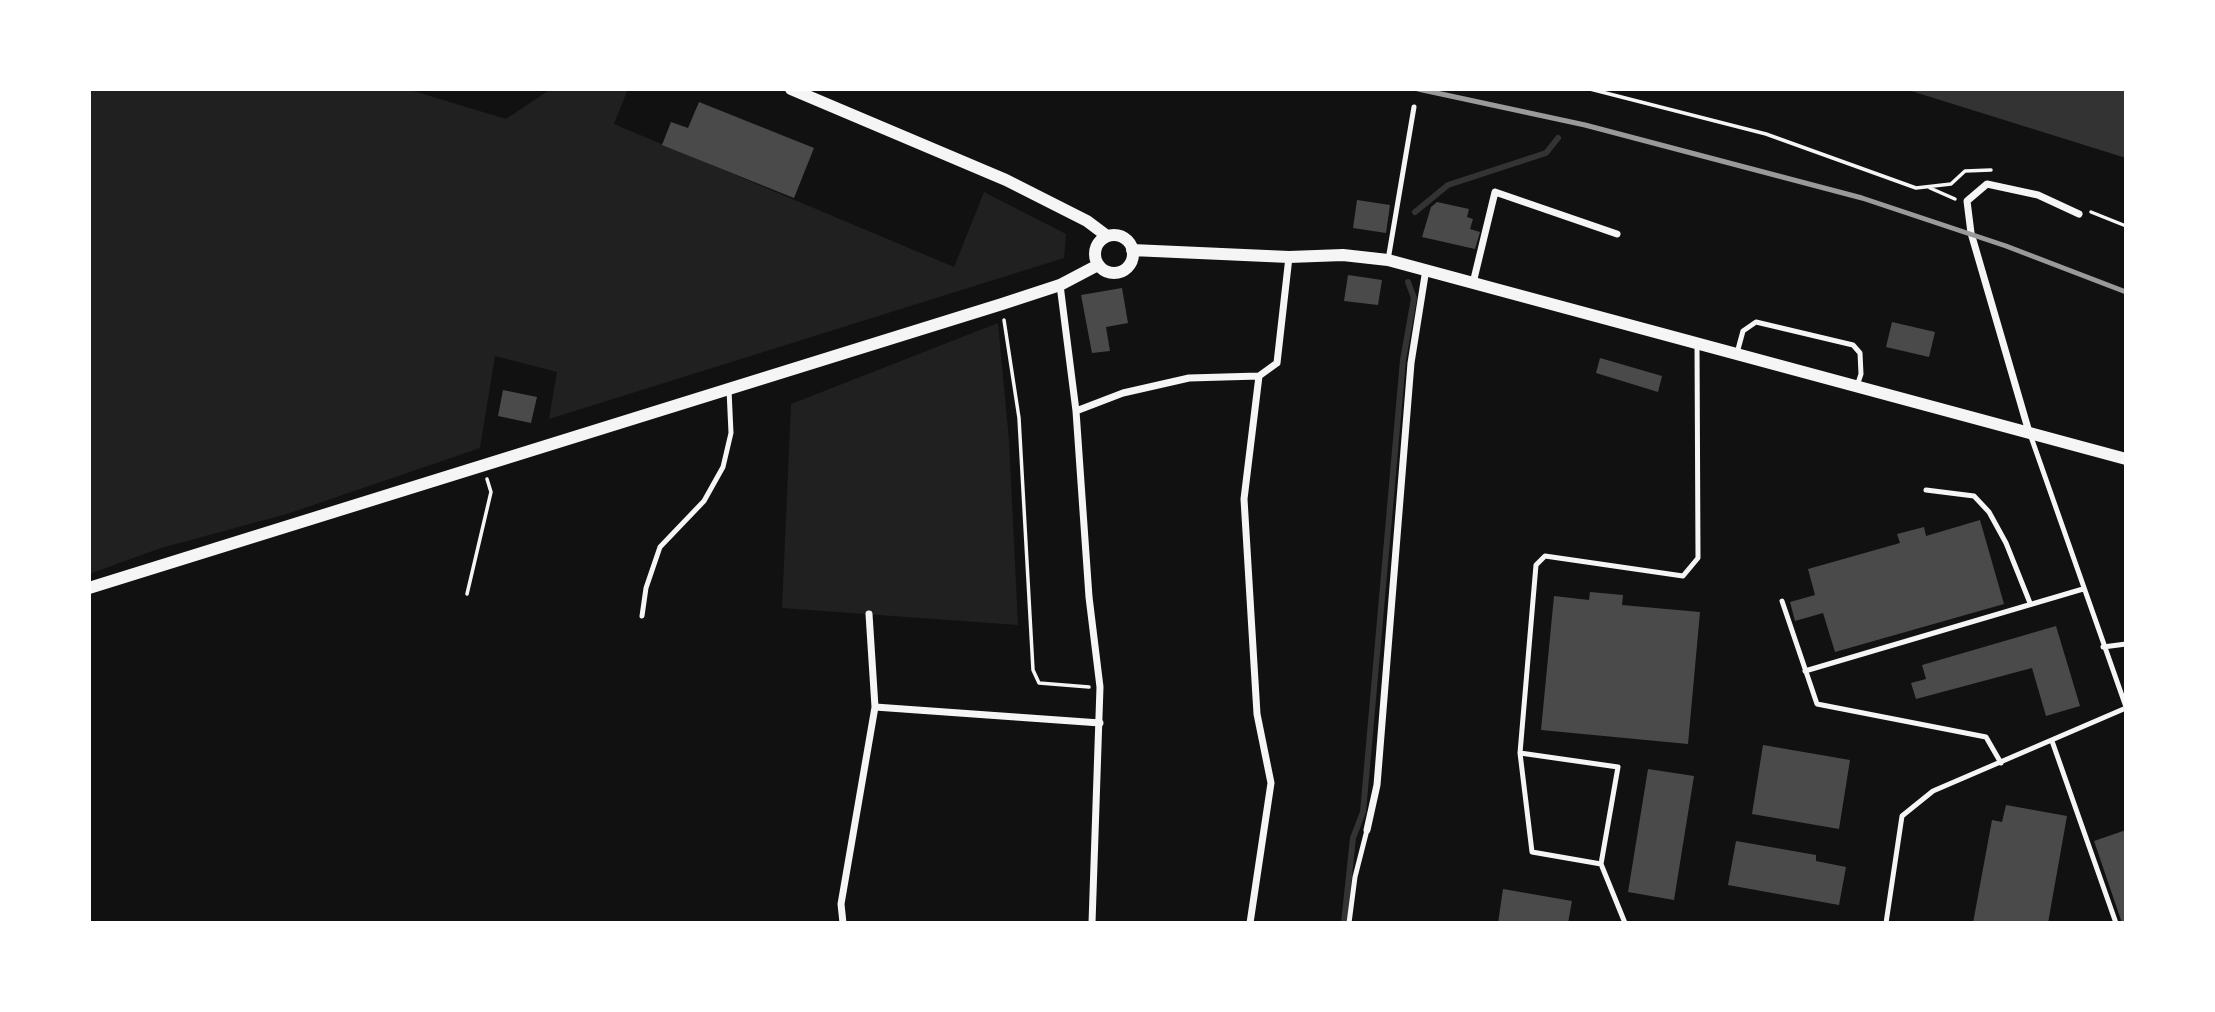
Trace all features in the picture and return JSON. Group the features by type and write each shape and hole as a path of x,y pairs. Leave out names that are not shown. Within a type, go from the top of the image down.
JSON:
{"street":[{"path":"791,89 1006,180 1087,221 1107,236 1120,236 1132,250 1131,262 1121,271 1108,272 1098,265 1096,246 1107,236"},
{"path":"2030,434 1970,233 1967,201 1987,184 2038,195 2079,214"},
{"path":"1473,283 1495,192 1617,234"},
{"path":"1132,250 1289,257 1343,255 1388,260 1426,268 2126,459"},
{"path":"1076,411 1123,393 1189,378 1259,376 1277,363 1289,257"},
{"path":"89,589 1002,304 1060,285 1098,265"},
{"path":"1367,830 1377,785 1411,363 1426,268"},
{"path":"1060,285 1076,411 1089,597 1100,687 1092,923"},
{"path":"1250,923 1271,783 1257,714 1244,499 1259,376"},
{"path":"843,923 841,904 875,707 869,614"},
{"path":"875,707 1100,723"}],"lane":[{"path":"1388,260 1414,107"},
{"path":"1737,353 1743,331 1756,322 1853,345 1860,353 1861,374 1857,386"},
{"path":"1601,864 1532,852 1520,753 1536,565 1545,556 1683,576 1698,558 1698,342"},
{"path":"642,616 646,588 660,547 704,502 723,467 731,433 729,390"},
{"path":"1889,922 1902,816 1933,791 2126,708 2030,434"},
{"path":"1926,489 1974,496 1989,512 2006,543 2030,603"},
{"path":"1805,671 2083,589"},
{"path":"1782,601 1817,704 1986,737 2001,763"},
{"path":"2103,647 2126,644"},
{"path":"2052,741 2116,923"},
{"path":"1520,753 1618,767 1601,864 1625,923"},
{"path":"1349,923 1355,877 1367,830"}],"path":[{"path":"1590,89 1766,134 1916,188 1951,184 1965,171 1986,169"},
{"path":"1928,186 1947,197 1967,201"},
{"path":"1002,304 1019,418 1033,670 1039,683 1100,687"},
{"path":"467,594 491,492 484,467"}],"shaded area":[{"path":"89,89 407,89 506,119 551,89 628,89 614,124 954,267 984,192 1066,234 1064,258 549,419 557,372 495,356 480,448 287,514 161,548 89,574"},
{"path":"1905,89 2126,89 2126,158 1937,99"},
{"path":"998,323 1009,440 1018,625 782,608 791,404"}],"building":[{"path":"699,102 814,148 794,198 662,145 671,122 688,128"},
{"path":"1357,200 1390,205 1386,233 1353,228"},
{"path":"1437,202 1469,209 1467,217 1473,219 1470,229 1480,232 1475,249 1422,237 1431,207"},
{"path":"1348,275 1382,280 1378,305 1344,301"},
{"path":"1122,288 1128,323 1106,327 1110,351 1092,353 1081,295"},
{"path":"1892,322 1935,332 1929,357 1886,347"},
{"path":"1600,358 1662,376 1658,392 1596,373"},
{"path":"503,390 537,397 531,423 498,416"},
{"path":"1980,520 2004,604 1835,652 1823,613 1795,621 1790,602 1815,595 1808,569 1900,543 1897,534 1924,527 1926,536"},
{"path":"1590,592 1623,595 1622,605 1700,612 1688,744 1541,730 1554,596 1589,600"},
{"path":"2056,626 2080,706 2046,716 2032,668 1916,699 1911,683 1926,679 1922,665"},
{"path":"1763,745 1850,760 1839,829 1752,814"},
{"path":"1648,769 1694,776 1674,900 1628,892"},
{"path":"2006,805 2067,816 2048,923 1973,923 1992,820 2002,822"},
{"path":"2126,830 2126,923 2122,923 2094,841"},
{"path":"1736,841 1816,855 1816,861 1846,867 1839,905 1728,885"},
{"path":"1503,889 1572,901 1568,923 1498,923"}],"waterway":[{"path":"1415,212 1448,185 1546,153 1558,138"},
{"path":"1344,923 1353,838 1363,812 1403,360 1414,298 1408,282"}],"railway":[{"path":"1418,89 1585,125 1862,198 2006,246 2126,292"}]}
